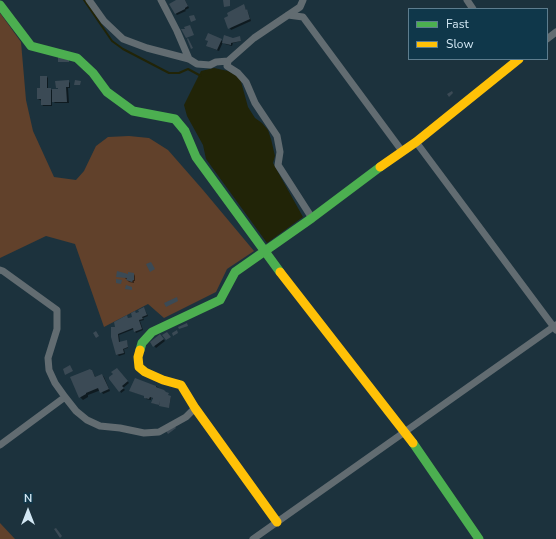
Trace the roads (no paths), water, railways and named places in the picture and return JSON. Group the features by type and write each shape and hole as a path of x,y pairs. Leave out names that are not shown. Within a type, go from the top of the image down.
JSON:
{"street":[{"path":"90,0 104,21 123,39 147,48 189,59 197,64 210,65 216,62 228,61 254,38 300,7 303,0"},
{"path":"161,0 189,59"},
{"path":"466,0 473,8"},
{"path":"0,5 31,46 77,58 93,73 107,92 133,111 175,119 185,130 196,157 264,251 405,432 479,539"},
{"path":"288,15 304,17 402,151"},
{"path":"277,522 195,408 182,385 145,372 139,367 138,357 142,343 152,332 220,300 235,272 416,142 515,60"},
{"path":"228,61 227,66 238,73 246,82 255,103 277,136 280,152 278,165 312,218"},
{"path":"253,539 555,328 416,142"},
{"path":"0,270 57,310 57,329 48,358 49,370 55,383 65,397 76,411 87,420 100,426 144,432 159,432 186,417 195,408"},
{"path":"0,445 65,397"}],"waterway":[{"path":"84,0 112,41 123,49 169,73 179,73 188,69 201,76"}]}
